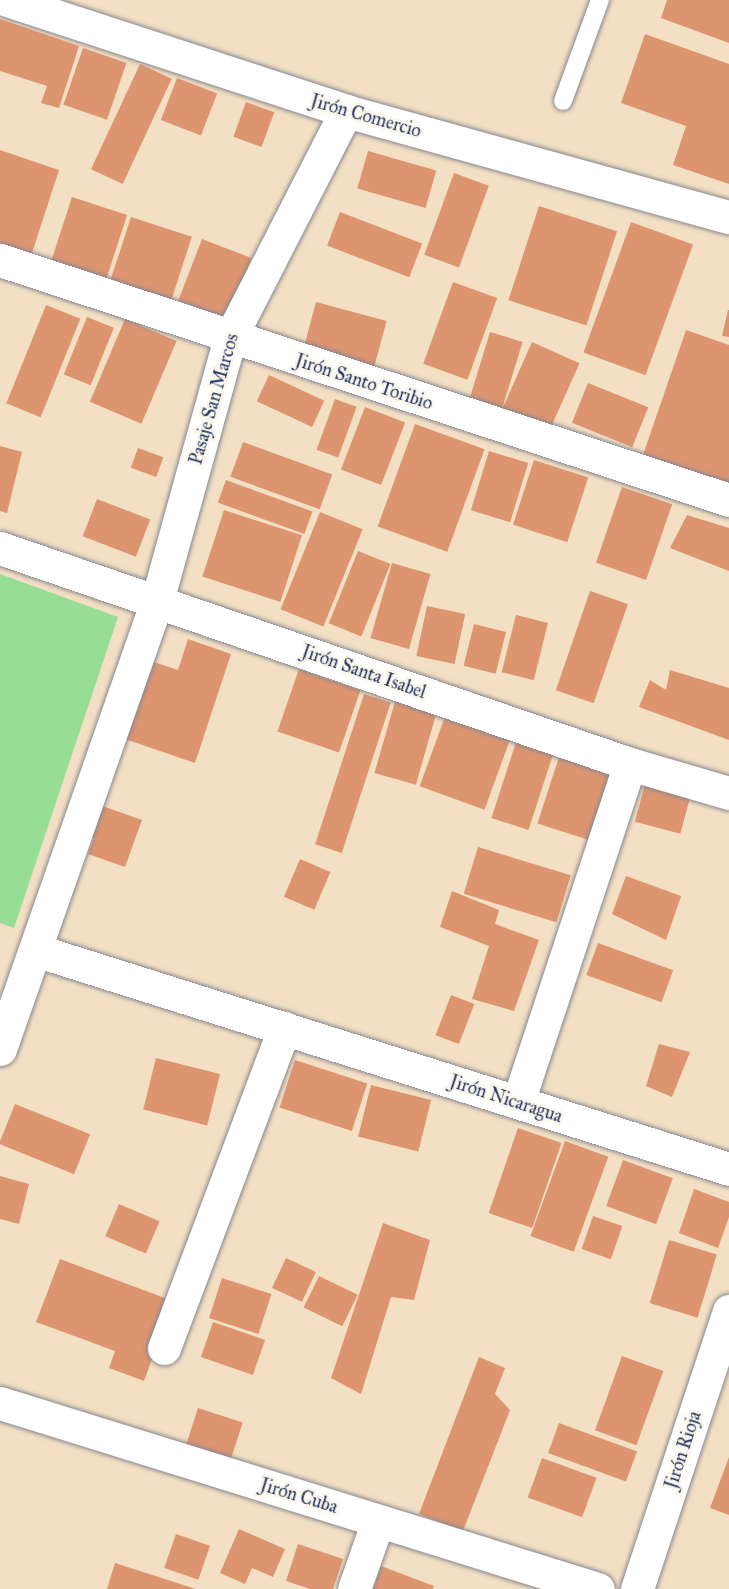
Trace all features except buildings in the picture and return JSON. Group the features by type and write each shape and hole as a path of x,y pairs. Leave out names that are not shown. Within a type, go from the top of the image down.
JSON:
{"street":[{"name":"Jirón Comercio","path":"7,0 346,111 729,217"},
{"name":"Pasaje San Marcos","path":"0,1049 157,601 230,338 346,111"},
{"name":"Jirón Santo Toribio","path":"0,260 230,338 729,500"},
{"name":"Jirón Santa Isabel","path":"0,548 630,764 729,793"},
{"path":"518,1102 630,764"},
{"name":"Jirón Nicaragua","path":"35,950 729,1169"},
{"path":"164,1348 284,1028"},
{"name":"Jirón Rioja","path":"637,1589 729,1311"},
{"name":"Jirón Cuba","path":"0,1403 598,1589"},
{"path":"354,1589 378,1521"}],"lane":[{"path":"563,101 600,0"}],"green space":[{"path":"0,574 118,617 14,928 0,923"}]}
